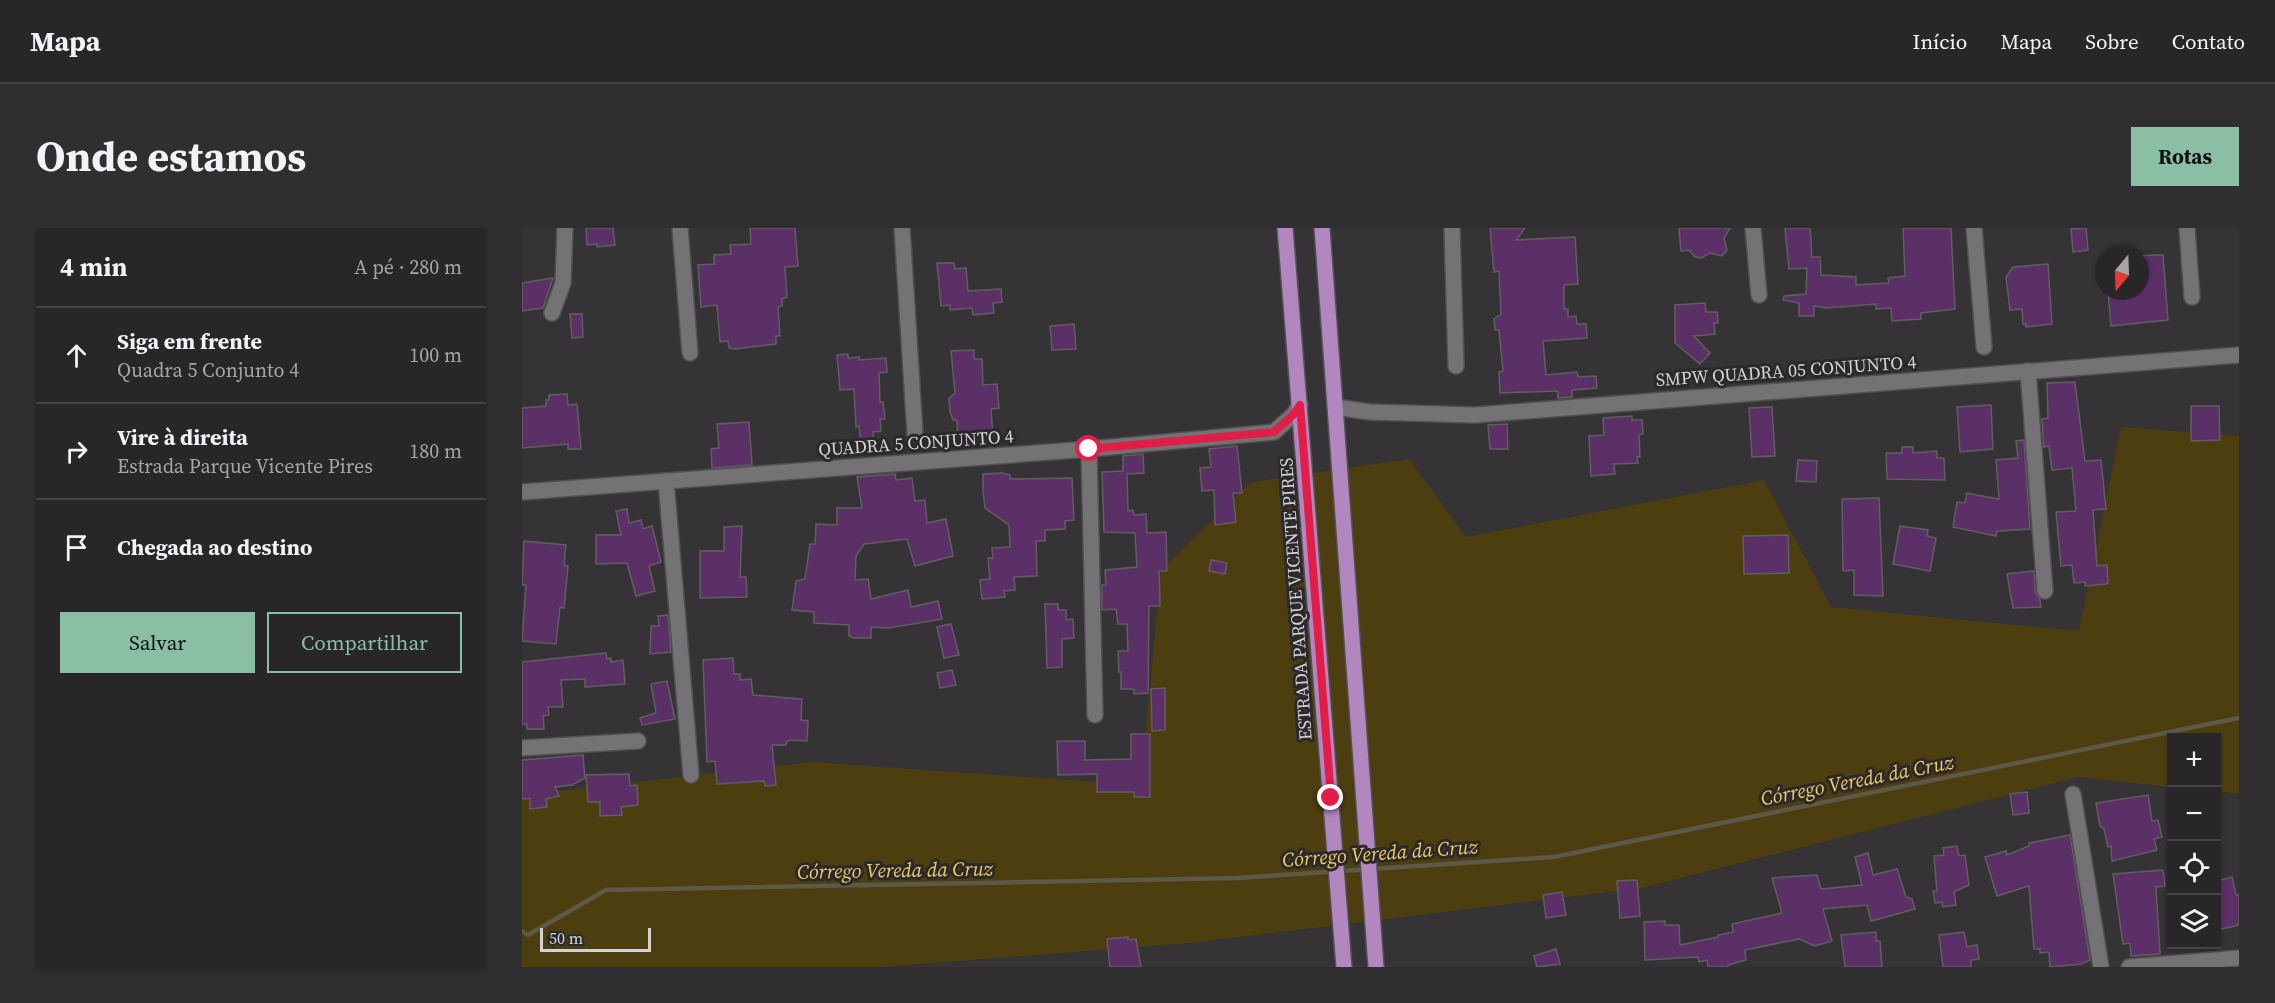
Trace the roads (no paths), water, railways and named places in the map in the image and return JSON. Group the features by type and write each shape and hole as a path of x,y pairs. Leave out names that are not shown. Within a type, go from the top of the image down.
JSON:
{"main road":[{"name":"ESTRADA PARQUE VICENTE PIRES","path":"1285,228 1344,967"},
{"path":"1322,228 1376,967"}],"street":[{"path":"552,314 563,283 565,228"},
{"path":"680,228 690,353"},
{"path":"902,228 915,434"},
{"path":"1452,228 1456,366"},
{"path":"1753,228 1759,295"},
{"path":"1974,228 1984,347"},
{"path":"2187,228 2192,297"},
{"name":"SMPW QUADRA 05 CONJUNTO 4","path":"1335,407 1370,412 1474,415 2239,355"},
{"path":"2028,371 2045,591"},
{"name":"QUADRA 5 CONJUNTO 4","path":"522,492 1089,449 1274,432 1293,415 1300,405"},
{"path":"1089,449 1095,715"},
{"path":"666,481 691,776"},
{"path":"522,748 638,741"},
{"path":"2073,794 2102,967"},
{"path":"2129,967 2239,958"}],"waterway":[{"name":"Córrego Vereda da Cruz","path":"522,931 528,935 606,890 1237,878 1554,857 2239,718"}]}
